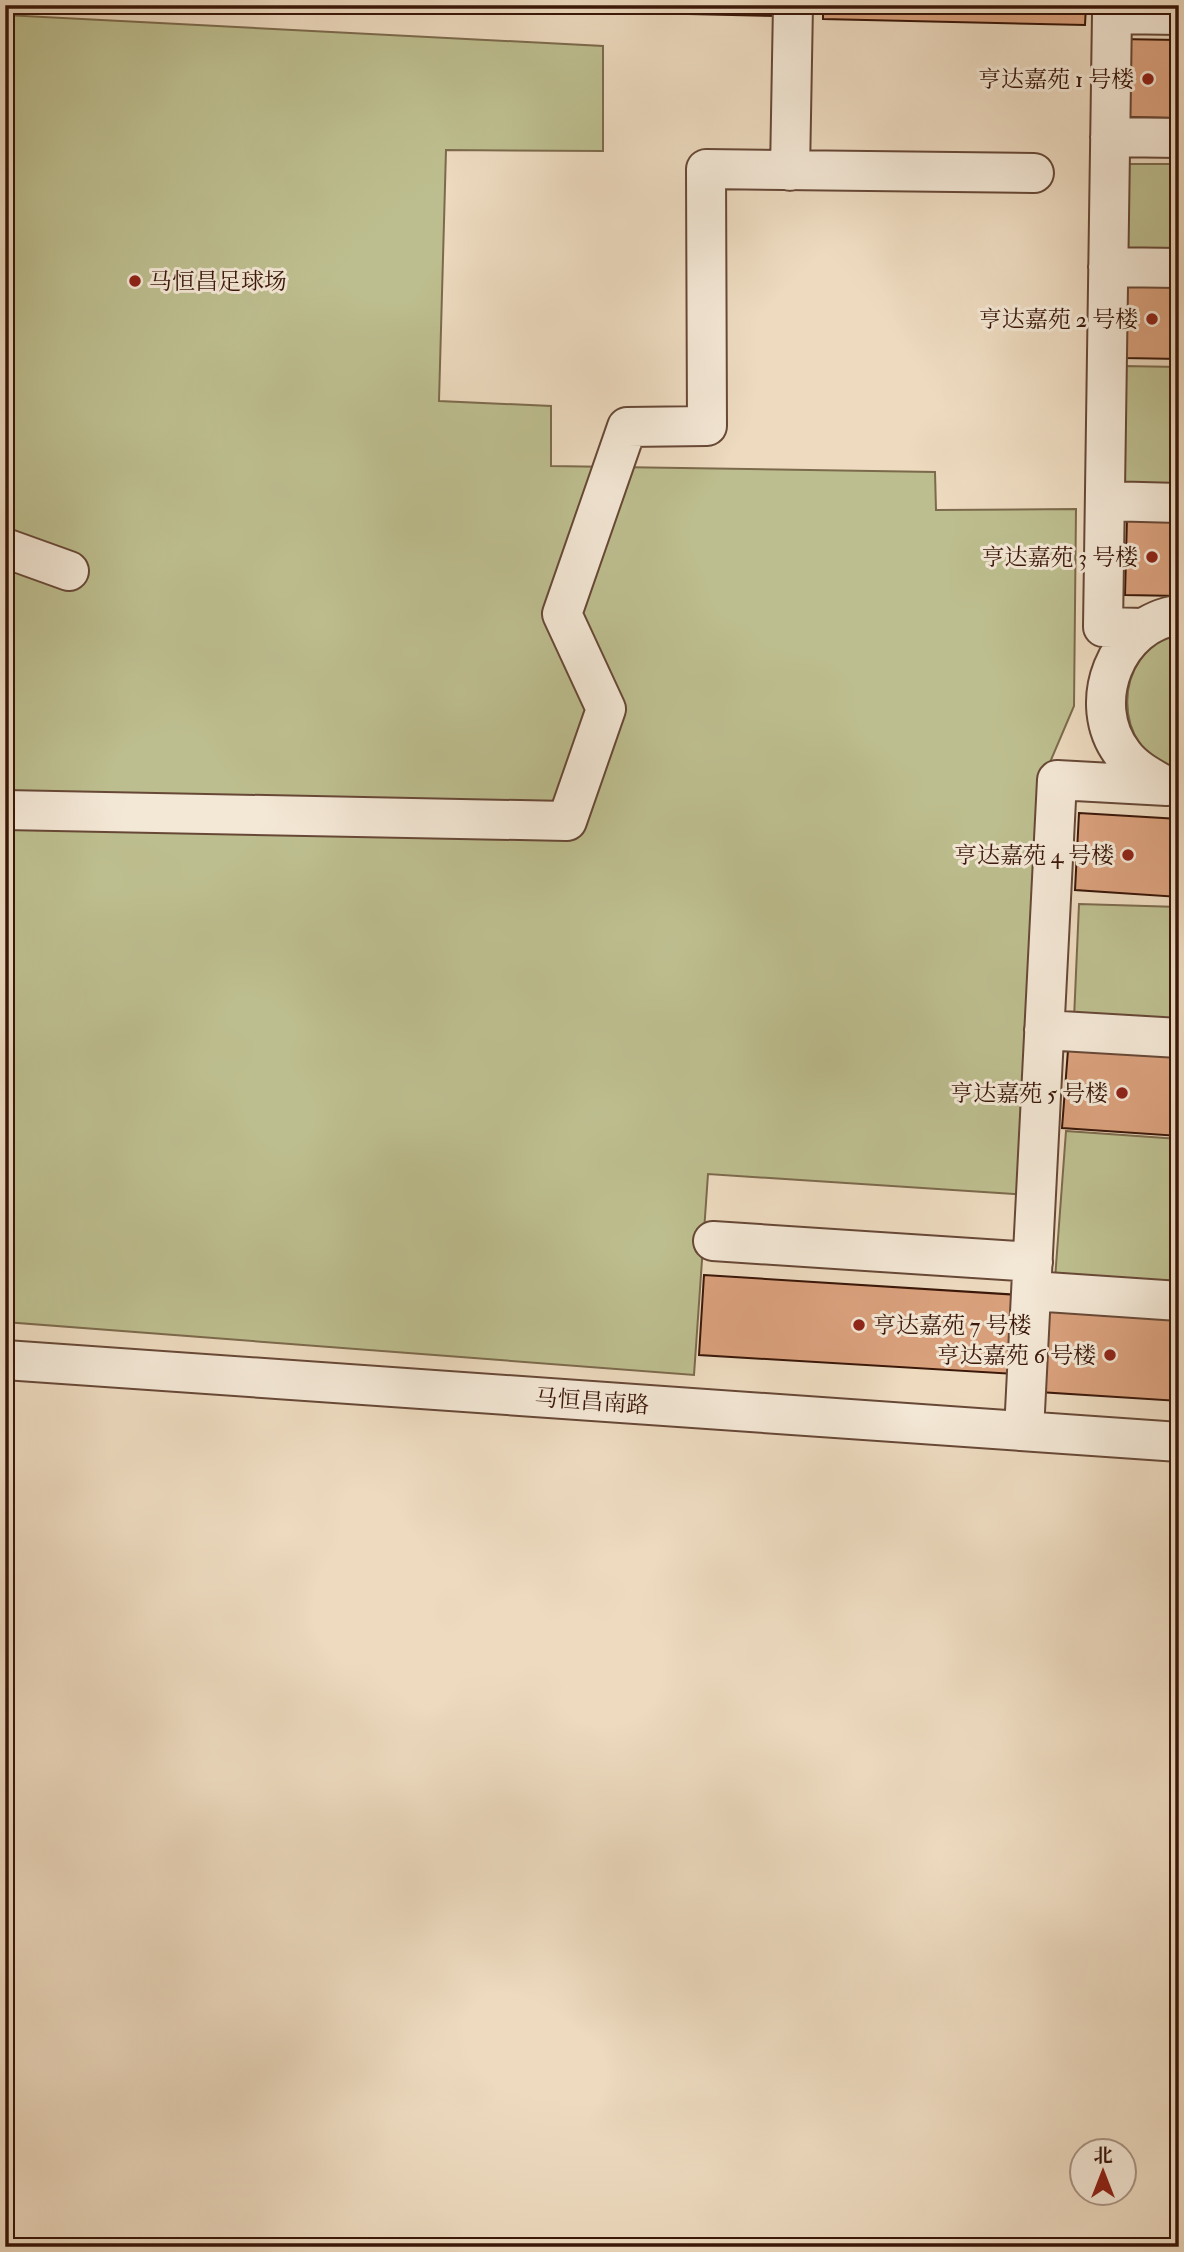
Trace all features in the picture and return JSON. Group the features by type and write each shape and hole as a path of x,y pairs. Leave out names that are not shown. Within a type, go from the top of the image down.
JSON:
{"street":[{"path":"790,171 793,5"},
{"path":"1161,621 1102,627 1112,13 1179,15"},
{"path":"1110,136 1179,138"},
{"path":"5,810 567,821 606,709 562,614 627,427 707,426 706,169 1034,173"},
{"path":"1108,267 1179,268"},
{"path":"1105,501 1179,503"},
{"path":"5,548 69,571"},
{"path":"1161,621 1123,647 1110,672 1105,699 1109,728 1122,753 1141,773 1173,787"},
{"path":"1024,1431 1057,780 1173,787"},
{"path":"1044,1030 1179,1038"},
{"path":"713,1241 1032,1277 1179,1301"},
{"name":"马恒昌南路","path":"5,1360 1179,1442"}],"green space":[{"path":"5,15 603,46 603,151 446,150 439,401 551,406 551,466 935,472 936,510 1076,509 1074,706 1042,781 1028,1195 708,1174 694,1375 5,1322"},
{"path":"1126,164 1179,164 1179,257 1125,256"},
{"path":"1123,366 1179,367 1179,488 1121,487"},
{"path":"1179,635 1179,769 1156,760 1140,744 1130,724 1127,702 1130,680 1140,660 1156,644"},
{"path":"1079,904 1179,907 1179,1023 1074,1019"},
{"path":"1066,1131 1179,1139 1179,1288 1055,1279"}],"building":[{"path":"515,5 777,5 777,16 515,10"},
{"path":"823,5 1086,5 1085,25 823,19"},
{"name":"亨达嘉苑 1 号楼","path":"1118,39 1179,40 1179,118 1117,117"},
{"name":"亨达嘉苑 2 号楼","path":"1125,279 1179,280 1179,359 1124,358"},
{"name":"亨达嘉苑 3 号楼","path":"1127,517 1179,518 1179,596 1125,595"},
{"name":"亨达嘉苑 4 号楼","path":"1079,813 1179,819 1179,897 1075,890"},
{"name":"亨达嘉苑 5 号楼","path":"1068,1050 1179,1057 1179,1136 1062,1128"},
{"name":"亨达嘉苑 7 号楼","path":"704,1275 1020,1295 1015,1374 699,1355"},
{"name":"亨达嘉苑 6 号楼","path":"1044,1310 1179,1319 1179,1401 1039,1392"}],"place":[{"name":"亨达嘉苑 1 号楼","path":"1148,79"},
{"name":"马恒昌足球场","path":"135,281"},
{"name":"亨达嘉苑 2 号楼","path":"1152,319"},
{"name":"亨达嘉苑 3 号楼","path":"1152,557"},
{"name":"亨达嘉苑 4 号楼","path":"1128,855"},
{"name":"亨达嘉苑 5 号楼","path":"1122,1093"},
{"name":"亨达嘉苑 7 号楼","path":"859,1325"},
{"name":"亨达嘉苑 6 号楼","path":"1110,1355"}]}
